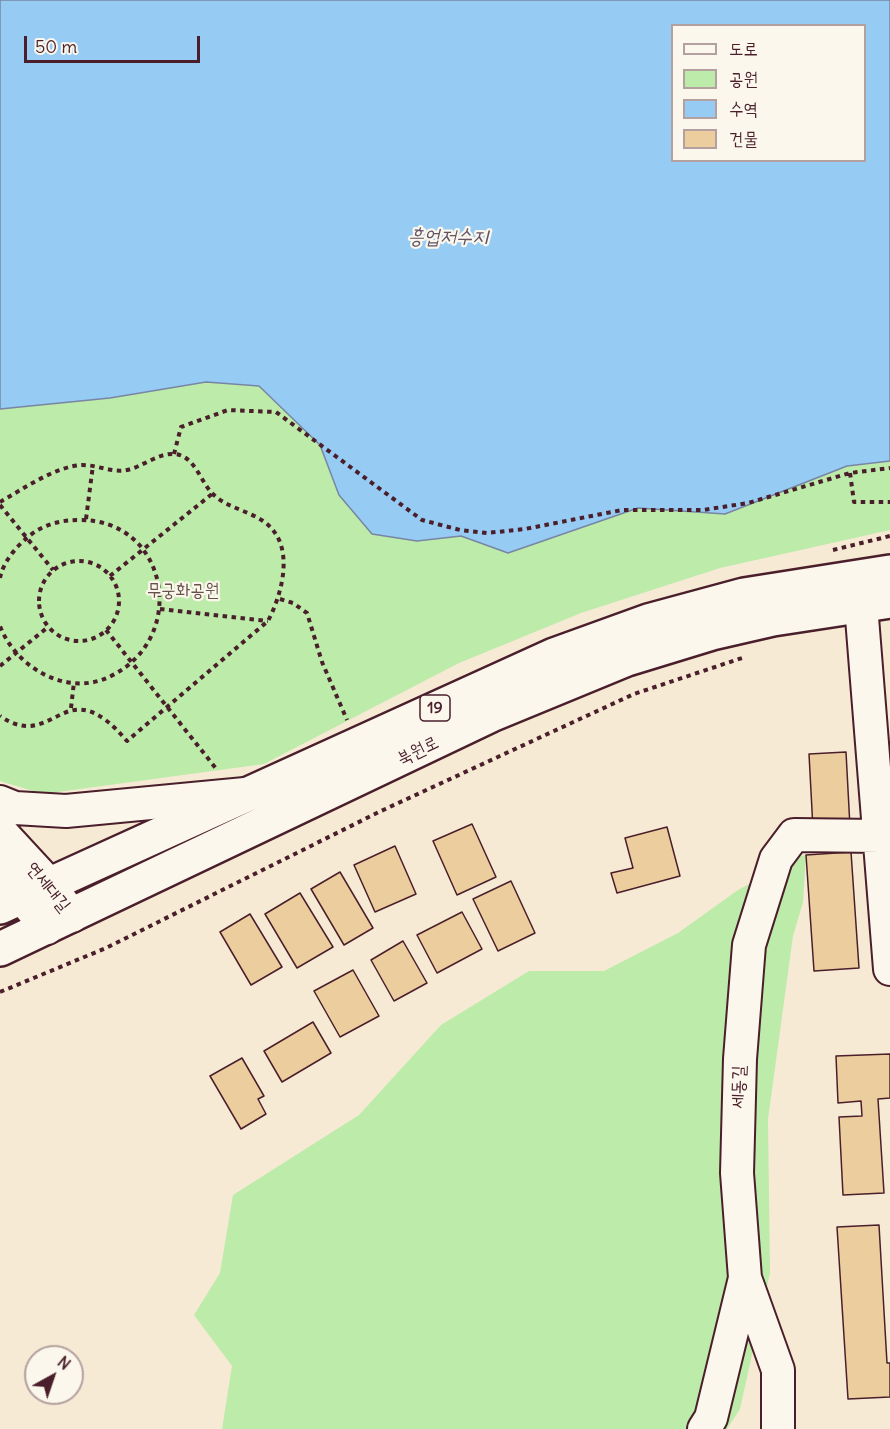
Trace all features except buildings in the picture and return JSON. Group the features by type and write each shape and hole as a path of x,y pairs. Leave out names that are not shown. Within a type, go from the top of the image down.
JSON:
{"main road":[{"name":"북원로","path":"23,896 554,655 648,621 744,595 882,588"},
{"name":"북원로","path":"0,950 491,715 627,659 712,633 773,619 882,588"}],"street":[{"path":"882,588 862,647 883,784 880,836 890,969"},
{"path":"0,802 15,808 66,811 252,793"},
{"name":"연세대길","path":"0,831 23,896"},
{"name":"세동길","path":"704,1429 711,1418 745,1278 737,1173 740,1059 749,945 776,859 794,836 880,836"},
{"name":"연세대길","path":"0,870 23,896 60,922"},
{"path":"745,1278 778,1370 778,1429"}],"path":[{"path":"174,454 181,427 228,410 276,412 422,520 467,531 487,533 525,529 622,510 703,510 748,503 850,473 890,468"},
{"path":"0,716 13,725 30,727 47,723 71,709 85,708 103,717 127,741 169,708 268,621 279,599 283,552 277,536 263,521 213,494 186,458 174,454 120,471 93,465 70,466 56,470 0,504 53,570"},
{"path":"86,519 93,465"},
{"path":"850,473 854,502 890,502"},
{"path":"110,576 213,494"},
{"path":"0,578 15,548 36,530 63,520 86,519 118,528 143,550 154,568 161,593 159,620 149,644 133,663 110,677 84,683 58,681 34,670 15,653 0,626"},
{"path":"71,561 85,561 98,565 110,576 119,597 118,611 106,630 92,639 79,642 66,640 48,627 39,612 38,598 41,585 53,570 71,561"},
{"path":"279,599 293,603 307,613 322,662 349,723"},
{"path":"160,609 268,621"},
{"path":"0,666 48,627"},
{"path":"106,630 223,777"},
{"path":"0,992 106,948 381,811 634,694 720,663 752,655"},
{"path":"71,709 74,682"}],"green space":[{"name":"무궁화공원","path":"206,382 259,386 320,445 339,495 417,541 461,536 508,553 638,508 725,514 847,466 890,461 890,530 720,568 581,613 459,663 264,764 43,794 0,781 0,409 110,398"},
{"path":"806,854 803,902 793,936 768,1119 770,1273 740,1409 727,1429 222,1429 232,1366 194,1315 220,1273 233,1195 359,1115 441,1025 529,971 604,971 678,933 738,890"}],"water":[{"name":"흥업저수지","path":"0,0 890,0 890,461 847,466 725,514 638,508 508,553 461,536 417,541 372,534 339,495 320,445 259,386 206,382 110,398 0,409"}]}
